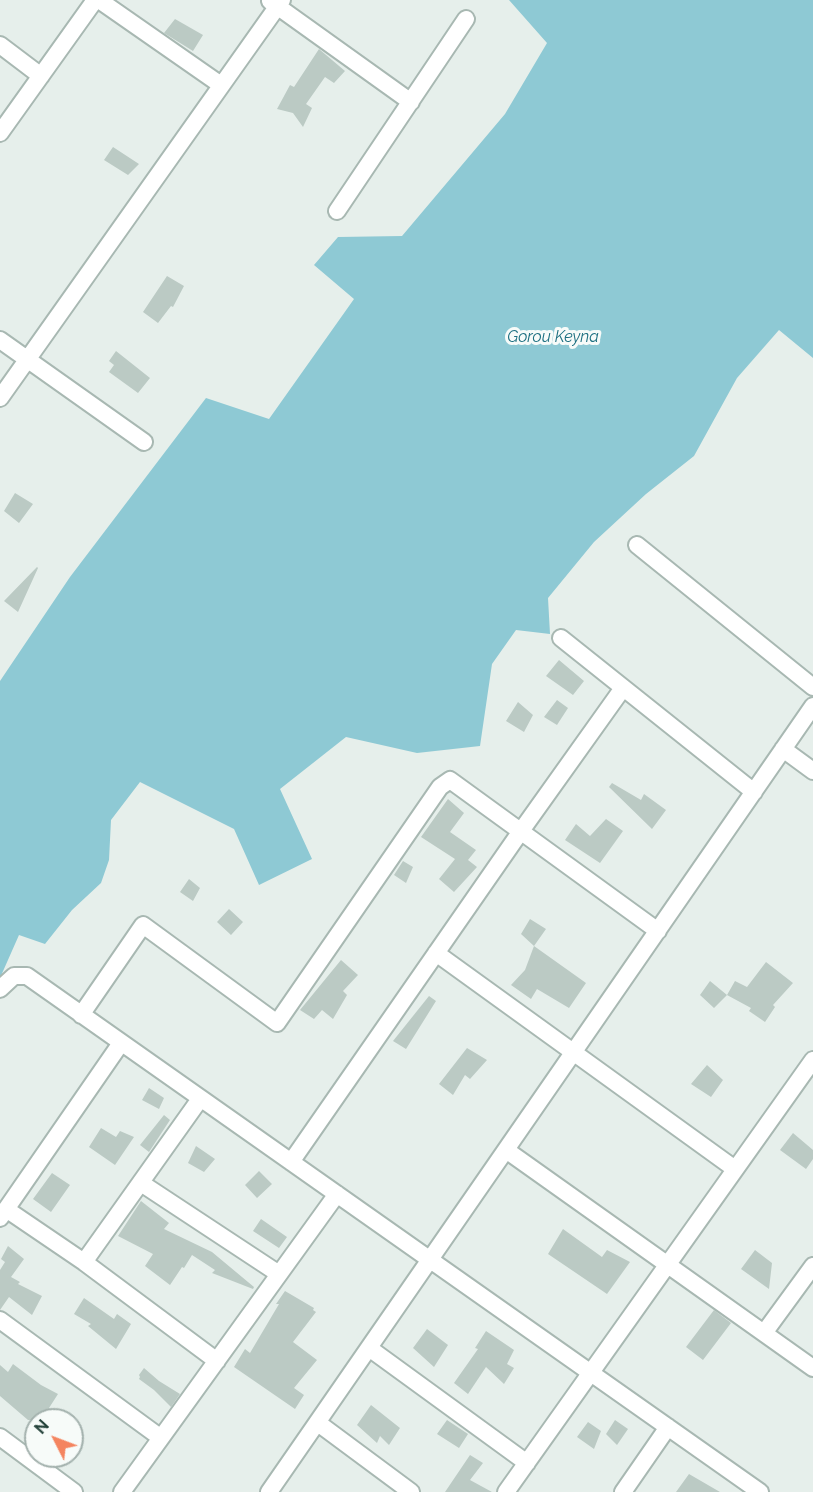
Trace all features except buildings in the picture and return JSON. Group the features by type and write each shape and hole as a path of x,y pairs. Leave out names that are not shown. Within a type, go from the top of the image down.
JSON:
{"street":[{"path":"0,133 95,0"},
{"path":"99,0 221,86"},
{"path":"0,398 221,86 276,2 411,102"},
{"path":"337,211 466,19"},
{"path":"0,45 41,76"},
{"path":"0,340 144,442"},
{"path":"637,545 813,687"},
{"path":"561,638 754,792"},
{"path":"291,1162 623,688"},
{"path":"269,1492 813,706"},
{"path":"783,749 813,771"},
{"path":"81,1015 143,925 277,1023 445,782 450,780 658,931"},
{"path":"436,953 735,1169"},
{"path":"0,989 14,976 27,976 760,1492"},
{"path":"121,1043 3,1214 84,1262 217,1361"},
{"path":"506,1492 813,1060"},
{"path":"84,1262 200,1099"},
{"path":"506,1150 813,1368"},
{"path":"141,1183 279,1274"},
{"path":"122,1492 337,1194"},
{"path":"764,1333 813,1266"},
{"path":"0,1320 161,1438"},
{"path":"369,1348 527,1463"},
{"path":"318,1422 411,1492"},
{"path":"622,1492 668,1427"},
{"path":"0,1437 74,1492"}],"water":[{"name":"Gorou Keyna","path":"509,0 813,0 813,358 779,330 737,378 694,456 646,494 594,542 548,598 550,634 516,630 492,664 480,746 417,753 346,737 280,789 312,859 259,885 234,829 140,782 111,820 109,860 101,883 72,910 45,944 19,935 0,978 0,681 70,577 206,398 269,419 354,299 314,265 338,237 402,236 505,114 547,43"}]}
